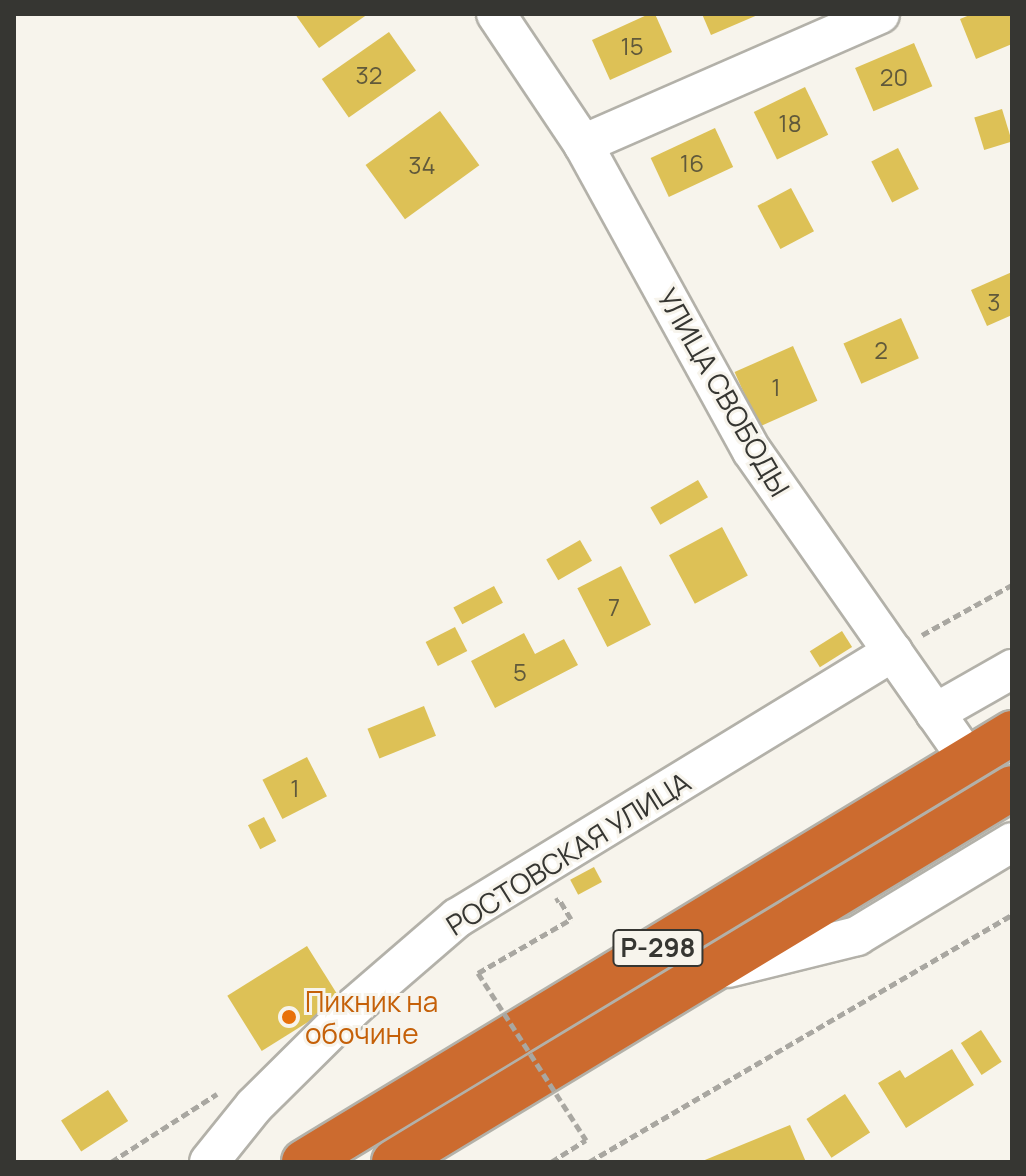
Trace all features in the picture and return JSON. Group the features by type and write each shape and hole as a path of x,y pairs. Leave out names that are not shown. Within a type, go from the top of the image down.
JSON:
{"highway":[{"name":"Р-298","path":"304,1162 1012,733"},
{"name":"Р-298","path":"394,1162 1012,788"}],"street":[{"name":"УЛИЦА СВОБОДЫ","path":"496,14 583,144 752,451 968,760"},
{"path":"583,144 880,14"},
{"name":"РОСТОВСКАЯ УЛИЦА","path":"209,1162 254,1106 332,1028 457,918 893,652"},
{"path":"935,713 1012,669"},
{"path":"709,972 857,936 1012,842"}],"path":[{"path":"893,652 1012,585"},
{"path":"589,1162 1012,915"},
{"path":"551,1162 586,1140 478,973 571,919"}],"building":[{"path":"295,14 368,14 319,48"},
{"path":"655,14 672,52 610,80 592,40"},
{"path":"702,14 760,14 711,35"},
{"path":"972,14 1012,14 1012,44 976,59 960,19"},
{"path":"389,32 416,71 349,118 322,79"},
{"path":"914,43 932,86 873,111 855,68"},
{"path":"805,87 828,135 777,160 754,112"},
{"path":"1002,109 1012,142 984,150 974,117"},
{"path":"440,111 479,165 405,219 366,165"},
{"path":"715,128 733,167 669,197 651,158"},
{"path":"898,148 919,189 892,203 871,162"},
{"path":"791,188 814,231 780,249 757,206"},
{"path":"1012,272 1012,315 987,326 971,290"},
{"path":"901,318 919,358 861,384 843,344"},
{"path":"793,346 817,401 759,427 735,372"},
{"path":"698,480 708,497 660,525 650,507"},
{"path":"722,527 748,576 695,604 669,555"},
{"path":"580,540 592,561 558,580 546,560"},
{"path":"621,566 651,625 607,647 577,588"},
{"path":"494,586 503,603 462,624 453,608"},
{"path":"455,627 467,651 438,666 426,642"},
{"path":"842,631 852,647 820,667 810,651"},
{"path":"524,633 535,654 564,639 578,665 495,708 471,661"},
{"path":"424,706 436,736 379,759 367,729"},
{"path":"307,757 327,796 282,819 262,780"},
{"path":"264,817 276,841 260,849 248,825"},
{"path":"594,867 602,882 578,895 570,880"},
{"path":"307,946 341,1001 262,1051 227,996"},
{"path":"981,1030 1002,1062 982,1075 961,1043"},
{"path":"952,1049 974,1085 906,1128 878,1083 900,1070 905,1078"},
{"path":"108,1090 128,1121 81,1152 61,1120"},
{"path":"845,1094 870,1133 831,1158 806,1119"},
{"path":"790,1125 806,1162 700,1162"}],"place":[{"name":"Пикник на обочине","path":"289,1017"}]}
